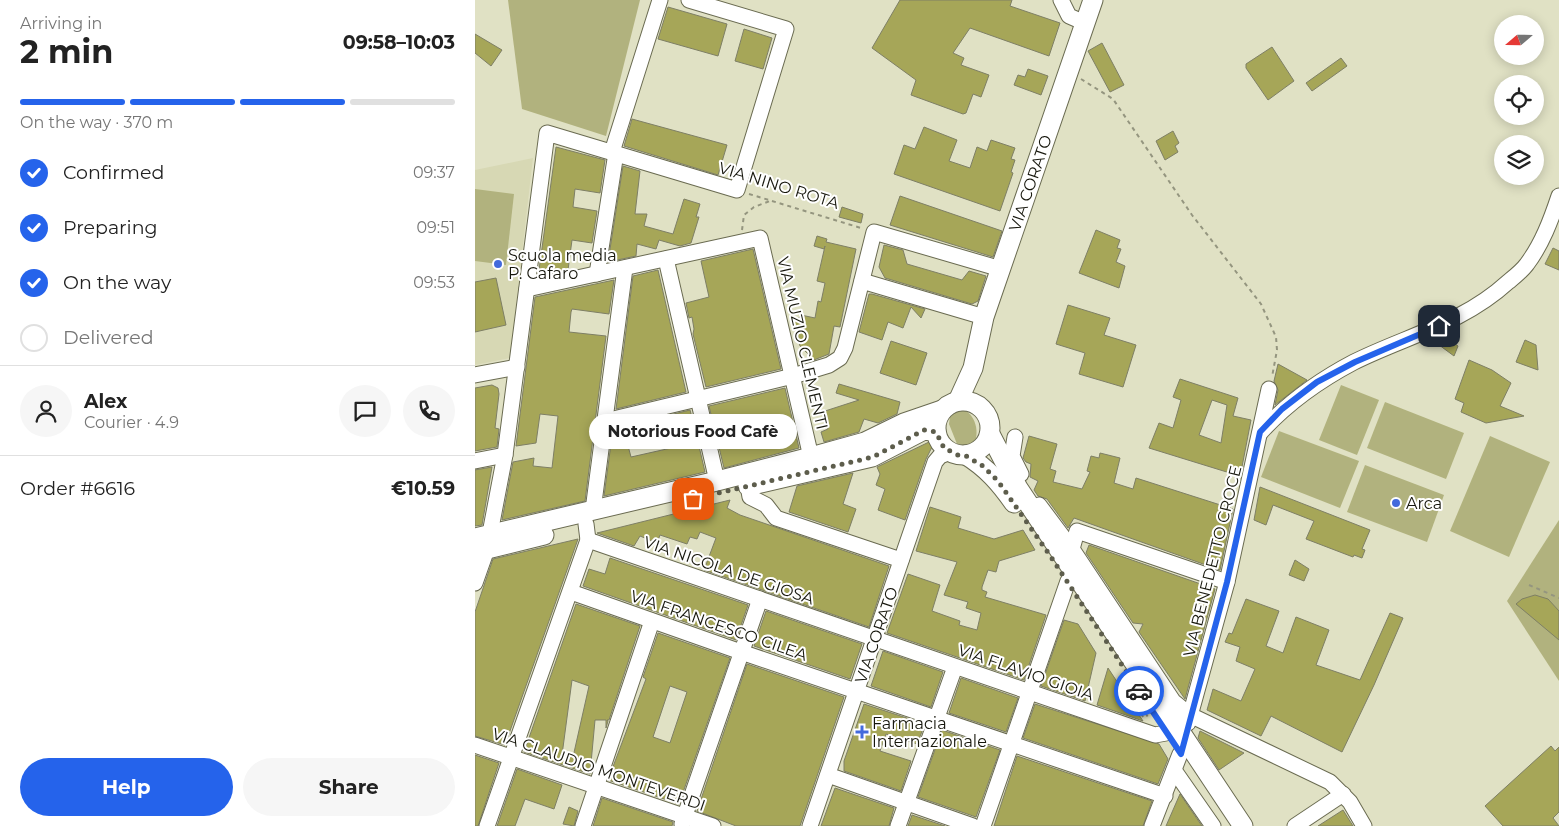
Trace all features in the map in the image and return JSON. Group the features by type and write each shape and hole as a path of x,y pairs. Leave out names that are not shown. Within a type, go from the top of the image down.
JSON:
{"main road":[{"name":"VIA CORATO","path":"936,432 936,424 973,368 984,317 1093,0"},
{"name":"VIA CORATO","path":"958,454 981,449 990,434 991,425 983,409 973,368"},
{"path":"589,525 717,481 865,442 950,405 976,404 983,409"},
{"path":"482,544 589,525 873,457 924,430 936,432 940,442 958,454 983,466 998,481 1067,581 1228,826"},
{"path":"990,434 1018,488 1094,599 1180,755 1243,826"}],"street":[{"path":"597,274 614,153 659,0"},
{"path":"689,0 785,28 737,190"},
{"path":"1061,0 1069,16 1085,23"},
{"name":"VIA NINO ROTA","path":"527,289 547,133 737,190"},
{"path":"1260,432 1282,409 1317,382 1355,362 1424,334 1471,310 1499,290 1527,266 1550,224 1559,196"},
{"path":"605,421 793,376 829,365 840,358 845,348 874,232 1001,269"},
{"name":"VIA MUZIO CLEMENTI","path":"743,242 760,238 811,457"},
{"path":"475,584 482,544 505,455 527,289 743,242"},
{"path":"666,259 717,481"},
{"path":"487,826 571,592 589,525 625,268"},
{"path":"862,281 984,317"},
{"path":"475,375 517,367"},
{"name":"VIA BENEDETTO CROCE","path":"1152,826 1180,755 1227,582 1269,389"},
{"path":"1015,437 1012,456 1030,493 1072,549 1173,701 1190,715 1330,782 1351,802 1364,826"},
{"name":"VIA CORATO","path":"810,826 935,462 940,456 958,454"},
{"path":"475,461 505,455"},
{"path":"748,486 750,497 765,505 776,518 901,560"},
{"name":"VIA NICOLA DE GIOSA","path":"589,525 760,599 875,638"},
{"path":"1072,549 1077,531 1227,582"},
{"path":"983,826 1067,581"},
{"name":"VIA FRANCESCO CILEA","path":"571,592 741,652 1165,796"},
{"path":"683,821 760,599"},
{"path":"583,826 653,621"},
{"name":"VIA FLAVIO GIOIA","path":"875,638 1155,735 1166,733"},
{"path":"898,826 955,667"},
{"name":"VIA CLAUDIO MONTEVERDI","path":"475,746 597,786 683,821 713,826"},
{"path":"1180,755 1213,826"},
{"path":"828,775 973,826"},
{"path":"1295,826 1343,794"}],"path":[{"path":"1069,72 1113,99 1192,215 1261,304 1276,337 1277,350 1269,389"},
{"name":"VIA NINO ROTA","path":"737,190 874,232"},
{"path":"743,242 741,228 744,215 754,206 772,201"},
{"path":"1529,585 1559,598"}],"shaded area":[{"path":"508,0 640,0 606,136 522,109"},
{"name":"Scuola media P. Cafaro","path":"533,158 510,358 475,365 475,170"},
{"path":"475,189 514,194 506,265 475,261"},
{"path":"1341,385 1379,400 1357,455 1319,440"},
{"path":"1385,402 1464,433 1446,479 1367,448"},
{"path":"958,409 968,412 976,427 977,432 974,443 968,446 957,444 949,424 950,416"},
{"path":"1279,431 1359,461 1340,508 1261,477"},
{"path":"1490,436 1550,462 1509,557 1450,531"},
{"name":"Arca","path":"1365,465 1444,495 1427,542 1347,512"},
{"path":"1559,520 1559,681 1507,601"}],"building":[{"path":"900,0 1012,0 1010,6 1060,23 1049,56 970,28 953,53 964,58 961,65 989,75 981,97 973,94 966,113 963,114 911,95 916,80 872,48"},
{"path":"668,7 727,24 718,56 658,39"},
{"path":"744,29 772,38 763,69 735,61"},
{"path":"475,34 502,50 491,66 475,53"},
{"path":"1102,43 1124,85 1110,92 1088,51"},
{"path":"1272,47 1294,81 1268,100 1246,68 1246,64"},
{"path":"1341,58 1347,66 1312,91 1306,83"},
{"path":"1028,69 1048,76 1041,95 1014,85 1018,75 1025,77"},
{"path":"632,119 727,145 718,175 624,146"},
{"path":"924,127 957,140 949,161 970,168 977,147 987,151 991,140 1015,148 1011,159 1015,160 1011,172 1013,173 1000,211 894,174 904,145 915,149"},
{"path":"1173,131 1179,143 1175,146 1178,152 1165,160 1156,141"},
{"path":"556,147 605,160 600,193 575,189 573,207 597,211 592,243 572,240 568,270 538,277"},
{"path":"623,166 640,171 635,214 647,214 644,226 673,234 684,199 700,204 696,217 699,217 691,243 680,246 659,240 656,249 637,244 636,256 608,262"},
{"path":"900,196 1002,231 993,257 890,225"},
{"path":"842,207 863,214 861,223 839,217"},
{"path":"1096,230 1120,240 1117,248 1121,249 1116,262 1125,266 1119,288 1079,273"},
{"path":"817,236 827,239 826,242 856,249 840,327 834,326 829,354 814,360 800,346 794,323 801,315 815,318 818,301 821,302 825,283 817,281 825,246 824,249 814,246"},
{"path":"884,245 903,250 907,264 962,280 969,271 986,276 978,301 972,304 885,278 879,267"},
{"path":"1553,248 1559,251 1559,270 1545,264"},
{"path":"753,249 781,369 706,387 693,334 692,317 689,318 686,303 709,297 701,261"},
{"path":"658,270 686,392 616,409 633,276"},
{"path":"496,278 506,325 475,332 475,282"},
{"path":"614,280 609,314 572,309 571,312 569,332 606,336 585,501 502,520 513,462 534,458 533,466 552,468 558,416 540,414 536,443 516,446 535,297"},
{"path":"869,294 925,309 921,318 911,307 903,328 888,322 882,340 859,332"},
{"path":"1068,305 1110,318 1104,335 1136,345 1123,387 1079,374 1085,353 1056,344"},
{"path":"1442,335 1458,346 1454,356 1431,339"},
{"path":"1525,340 1536,345 1538,370 1516,362"},
{"path":"891,341 927,353 916,385 880,373"},
{"path":"1469,360 1492,370 1511,383 1500,406 1524,416 1486,423 1461,412 1464,403 1455,399"},
{"path":"1278,364 1307,380 1275,405 1278,390 1274,381"},
{"path":"1180,379 1238,398 1233,416 1251,420 1241,472 1231,470 1230,473 1149,448 1159,423 1173,428 1181,400 1173,397","holes":["1212,400 1227,405 1221,443 1199,435"]},
{"path":"839,384 900,402 897,414 878,423 864,419 859,432 824,442 821,432 828,429 822,412 859,400 836,393"},
{"path":"492,385 498,388 499,394 495,428 499,429 497,447 475,451 475,388"},
{"path":"785,388 799,448 724,468 709,406"},
{"path":"690,410 694,425 627,442 631,457 698,442 705,472 604,496 613,429"},
{"path":"1029,436 1057,444 1050,469 1056,471 1053,482 1082,489 1090,472 1087,471 1091,456 1099,458 1100,453 1120,458 1114,483 1133,489 1136,478 1233,509 1220,570 1074,518 1068,528 1047,499 1038,496 1034,490 1038,481 1030,477 1031,464 1023,458"},
{"path":"929,442 934,443 926,459 905,520 878,510 885,489 876,485 880,474 877,467"},
{"path":"492,467 482,525 475,526 475,470"},
{"path":"853,473 843,504 856,509 848,532 789,512 797,486"},
{"path":"1260,487 1370,530 1362,549 1365,550 1362,558 1354,555 1353,557 1306,539 1314,521 1273,505 1266,525 1254,520"},
{"path":"730,500 727,508 740,515 889,566 869,627 704,570 716,538 700,532 697,539 690,537 687,544 660,535 657,543 640,536 634,546 597,533"},
{"path":"930,507 961,517 958,528 994,539 1023,530 1035,550 999,561 996,572 988,570 982,587 982,590 987,592 985,597 1046,615 1024,680 887,633 908,574 940,585 932,611 960,621 959,625 977,630 981,613 966,608 968,602 944,595 957,562 916,551"},
{"path":"578,539 505,745 475,736 475,612 493,559"},
{"path":"1089,545 1215,589 1185,699 1139,632 1143,624 1133,623 1086,553"},
{"path":"610,558 748,605 736,640 583,586 589,569 605,574"},
{"path":"1295,560 1309,569 1304,581 1289,575"},
{"path":"1535,595 1548,599 1559,611 1559,640 1516,604 1522,599"},
{"path":"1246,599 1279,611 1266,646 1283,653 1296,617 1329,630 1316,665 1360,680 1390,613 1403,618 1342,752 1271,716 1261,736 1207,710 1213,689 1241,701 1255,669 1236,661 1240,647 1225,642 1229,633 1232,634"},
{"path":"576,604 640,626 609,720 607,720 606,728 606,720 595,720 590,774 524,752","holes":["572,680 589,686 573,757 562,755"]},
{"path":"766,611 862,644 850,679 754,646"},
{"path":"1064,620 1078,624 1096,653 1085,701 1041,686"},
{"path":"658,633 730,658 679,804 608,780 646,679 643,677","holes":["670,686 687,692 670,743 653,737"]},
{"path":"883,651 943,672 931,707 871,686"},
{"path":"747,664 844,697 800,826 736,826 697,811"},
{"path":"1108,668 1143,721 1097,705"},
{"path":"961,678 1018,698 1006,732 949,713"},
{"path":"864,704 925,724 917,744 886,734 880,751 911,761 901,791 844,771 844,761"},
{"path":"1035,704 1159,744 1168,759 1158,784 1023,738"},
{"path":"942,730 1000,750 976,817 918,797"},
{"path":"1200,731 1244,753 1219,770 1198,738"},
{"path":"1551,746 1555,751 1559,747 1559,812 1553,818 1559,826 1503,826 1485,806"},
{"path":"475,755 499,763 478,826 475,826"},
{"path":"1017,756 1152,801 1143,826 994,826"},
{"path":"517,769 562,785 554,809 525,799 515,826 497,826"},
{"path":"835,788 894,808 889,826 821,826"},
{"path":"1180,794 1202,826 1166,826"},
{"path":"602,798 673,822 672,826 593,826"},
{"path":"569,807 578,811 574,826 563,824"},
{"path":"1343,810 1353,826 1318,826"},
{"path":"912,815 945,826 908,826"}],"way so far":[{"path":"693,499 873,457 924,430 936,432 944,448 958,455 966,456 983,466 998,481 1049,554 1139,691"}],"place":[{"name":"Scuola media P. Cafaro","path":"498,264"},
{"name":"Notorious Food Cafè","path":"693,499"},
{"name":"Arca","path":"1396,503"},
{"name":"Farmacia Internazionale","path":"862,732"}],"route":[{"path":"1139,691 1181,754 1227,582 1260,432 1282,409 1317,382 1355,362 1439,326"}]}
